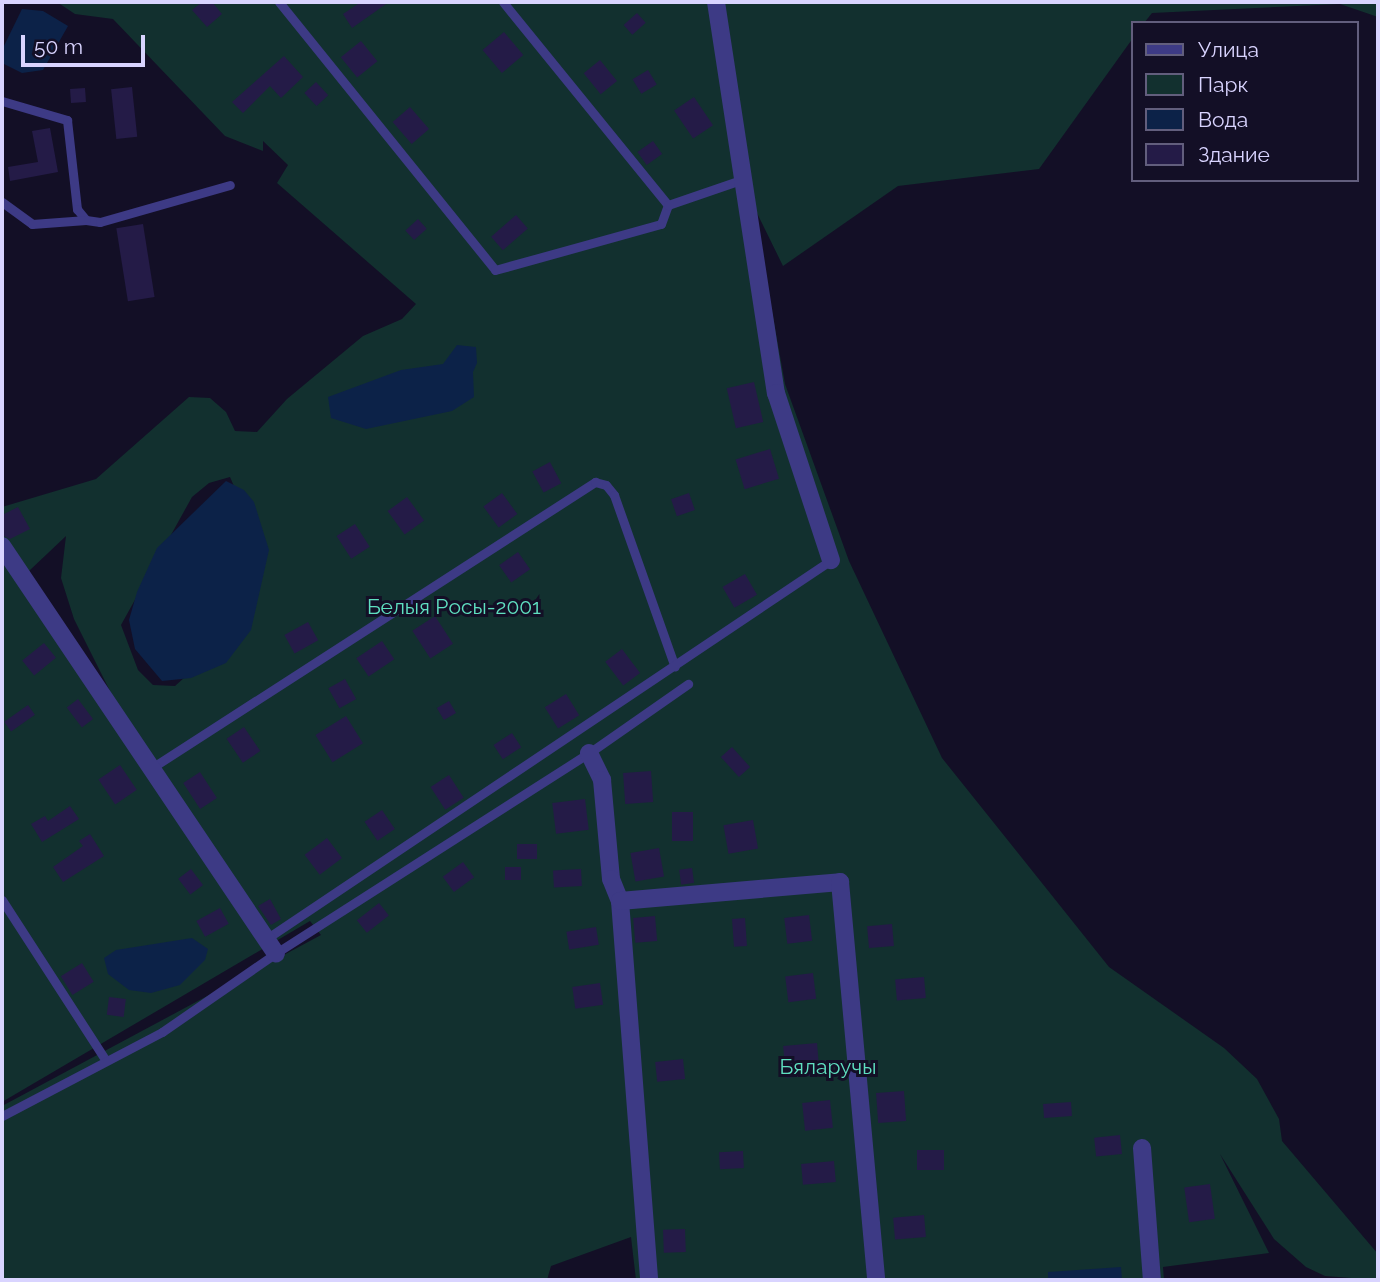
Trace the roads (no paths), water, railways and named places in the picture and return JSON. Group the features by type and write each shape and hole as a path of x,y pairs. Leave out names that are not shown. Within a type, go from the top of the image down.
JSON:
{"street":[{"path":"716,2 741,180 776,393 831,560"},
{"path":"2,546 149,770 270,946"},
{"path":"589,753 602,780 611,879 620,901 649,1280"},
{"path":"620,901 840,882 876,1280"},
{"path":"1142,1148 1152,1280"}],"lane":[{"path":"279,2 495,270 661,224 668,205"},
{"path":"503,2 668,205"},
{"path":"2,101 67,120 77,209 86,220"},
{"path":"668,205 741,180"},
{"path":"2,202 32,224 86,220 100,222 230,185"},
{"path":"149,770 595,482 606,485 614,495 675,667"},
{"path":"2,1116 105,1059 162,1032 270,946 831,560"},
{"path":"270,946 589,753 688,684"},
{"path":"2,900 105,1059"}],"water":[{"path":"22,9 43,11 68,26 43,70 22,73 2,63 2,50"},
{"path":"457,345 476,347 477,363 473,372 474,397 452,411 366,429 331,418 328,397 401,370 443,364"},
{"path":"226,481 244,490 254,502 269,550 251,630 226,663 191,678 162,681 135,649 129,620 137,592 157,548"},
{"path":"192,938 208,949 205,960 180,985 151,993 129,990 108,974 104,958 116,950"},
{"path":"1121,1267 1122,1280 1048,1280 1048,1272"}],"park label":[{"name":"Белыя Росы-2001","path":"454,607"},
{"name":"Бяларучы","path":"828,1067"}]}
